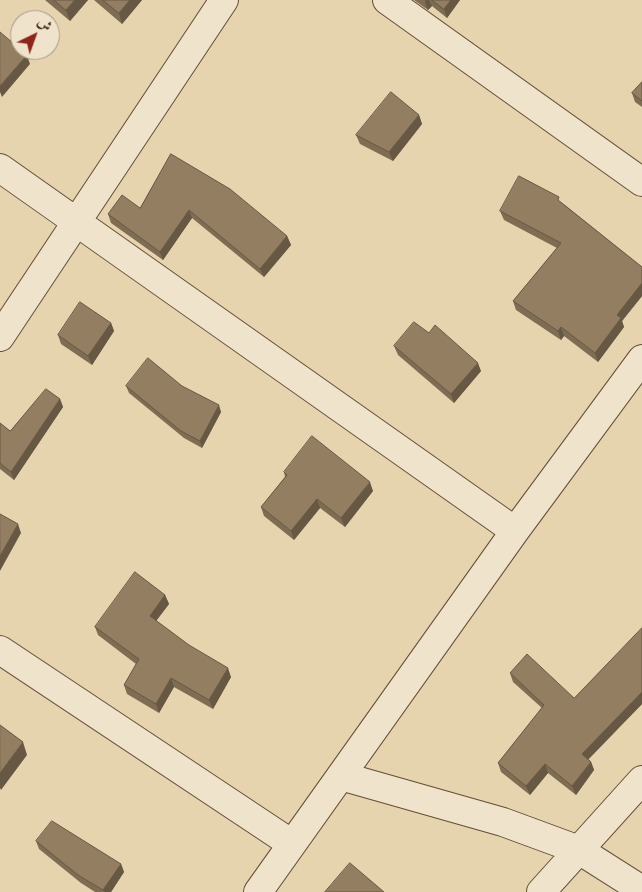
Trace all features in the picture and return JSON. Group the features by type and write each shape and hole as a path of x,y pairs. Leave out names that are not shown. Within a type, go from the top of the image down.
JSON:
{"street":[{"path":"0,337 224,0"},
{"path":"388,0 642,182"},
{"path":"0,168 514,531"},
{"path":"258,892 514,531 642,359"},
{"path":"0,650 292,844"},
{"path":"341,776 503,822 579,850 642,890"},
{"path":"541,892 642,780"}],"building":[{"path":"54,0 75,0 66,10"},
{"path":"103,0 130,0 119,13"},
{"path":"432,0 451,0 444,9"},
{"path":"0,32 10,40 10,60 23,60 0,86"},
{"path":"642,82 642,101 632,93"},
{"path":"391,92 419,115 389,152 356,135"},
{"path":"171,154 230,189 287,236 260,269 189,210 160,252 108,214 122,195 140,208"},
{"path":"519,176 559,197 558,200 642,267 642,283 617,315 621,318 595,353 561,327 558,331 513,301 561,243 500,211"},
{"path":"80,302 111,323 88,356 58,335"},
{"path":"414,322 429,333 435,325 478,363 451,394 394,346"},
{"path":"148,358 182,386 219,405 200,441 181,431 126,386"},
{"path":"46,389 60,399 11,472 0,463 0,423 10,431"},
{"path":"312,436 370,482 341,518 317,499 291,531 261,507 287,475 284,472"},
{"path":"0,514 18,524 0,556"},
{"path":"135,572 165,595 150,616 189,645 228,668 209,700 171,678 156,704 124,685 139,659 95,627"},
{"path":"642,628 642,692 582,754 591,762 572,786 545,764 526,786 498,763 544,705 510,673 527,654 574,698"},
{"path":"0,725 23,742 0,773"},
{"path":"52,821 121,864 103,890 78,875 36,841"},
{"path":"350,863 384,892 325,892"}]}
